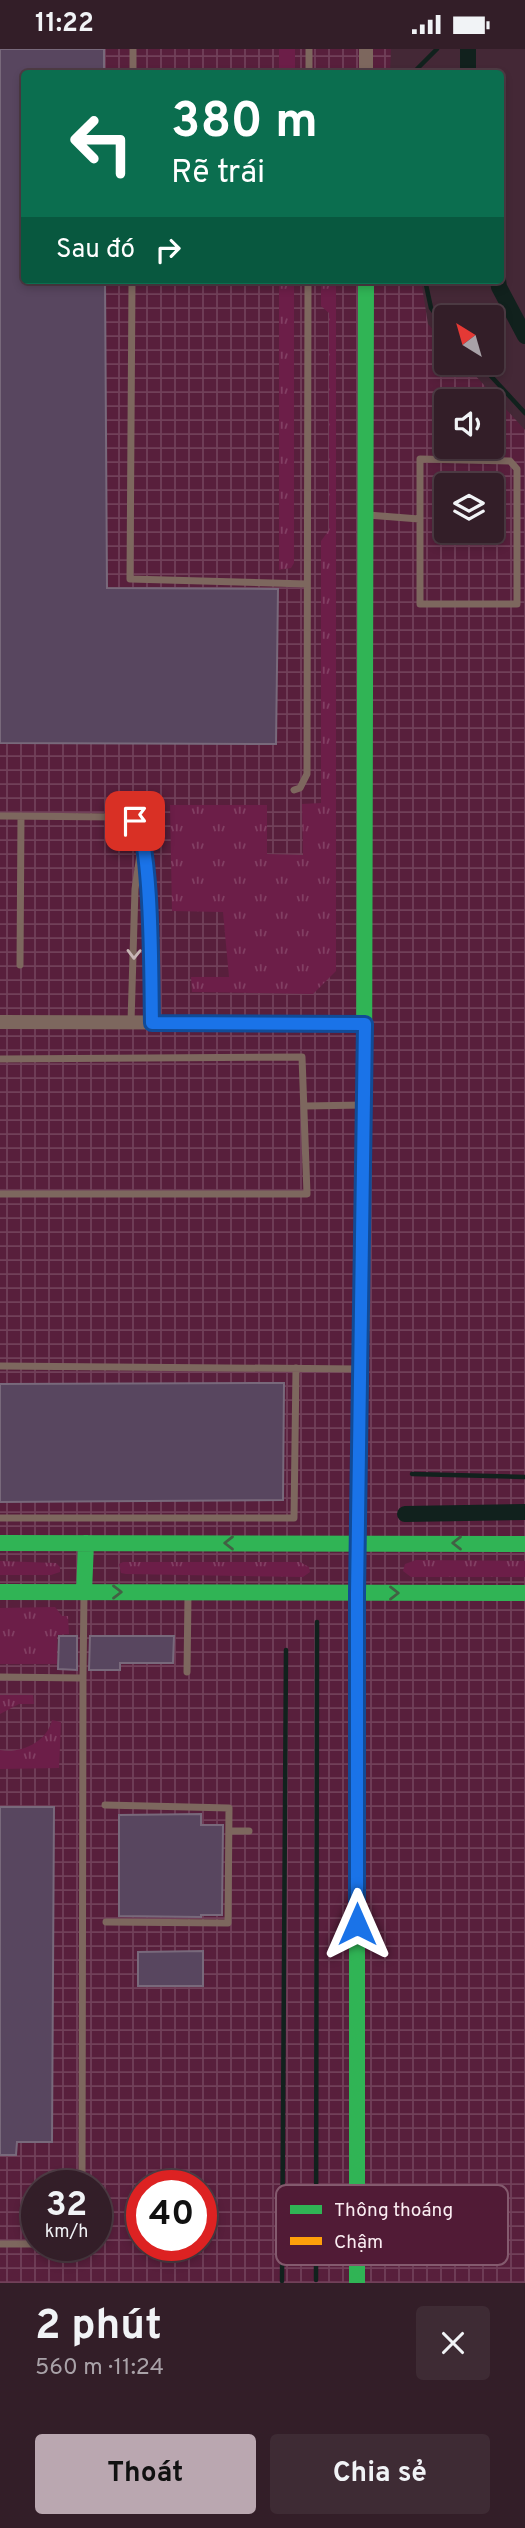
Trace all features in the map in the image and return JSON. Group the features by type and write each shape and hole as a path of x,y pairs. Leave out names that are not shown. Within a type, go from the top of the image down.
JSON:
{"street":[{"path":"366,49 366,70"},
{"path":"356,2185 357,1593 365,1024 366,284"},
{"path":"0,1022 365,1024"},
{"path":"0,1543 525,1544"},
{"path":"85,1592 86,1543"},
{"path":"0,1591 525,1593"},
{"path":"356,2265 356,2283"}],"lane":[{"path":"133,49 133,70"},
{"path":"309,49 309,70"},
{"path":"132,284 130,579 307,584"},
{"path":"294,790 300,788 307,774 308,284"},
{"path":"420,460 510,461 517,468 517,604 420,604 419,519 420,460"},
{"path":"366,515 419,519"},
{"path":"0,816 130,818 139,826 149,893 152,1023"},
{"path":"20,964 21,816"},
{"path":"131,1022 135,889 142,837"},
{"path":"0,1059 302,1057 306,1194 0,1195"},
{"path":"305,1106 364,1105"},
{"path":"0,1366 361,1369"},
{"path":"0,1518 294,1518 296,1368"},
{"path":"82,2170 82,1678 85,1592"},
{"path":"187,1672 188,1592"},
{"path":"0,1677 82,1678"},
{"path":"105,1805 229,1808 228,1923 106,1922"},
{"path":"229,1831 249,1831"},
{"path":"0,2244 21,2244"}],"shaded area":[{"path":"0,49 391,49 390,70 21,70 21,284 422,284 428,324 434,331 434,375 475,375 488,389 434,389 434,459 504,459 504,407 525,430 525,2283 0,2283"}],"green space":[{"path":"279,49 295,49 295,70 279,70"},
{"path":"279,284 294,284 294,563 291,568 279,570"},
{"path":"321,284 336,284 336,971 313,994 192,992 191,977 229,977 223,912 172,911 170,805 267,805 267,854 303,855 302,804 321,803 321,541 329,530 329,313 321,306"},
{"path":"416,1560 525,1561 525,1577 411,1577 403,1571 405,1564"},
{"path":"0,1561 56,1563 60,1572 51,1575 0,1575"},
{"path":"300,1562 309,1567 310,1572 303,1577 126,1574 121,1573 119,1564"},
{"path":"55,1607 62,1616 68,1616 69,1634 57,1635 57,1664 0,1664 0,1608"},
{"path":"0,1695 33,1695 34,1704 19,1704 0,1714"},
{"path":"52,1720 61,1722 59,1768 0,1769 0,1750 16,1750 32,1745 45,1735"}],"building":[{"path":"0,49 104,49 104,70 21,70 21,284 105,284 107,588 278,589 276,744 0,743"},
{"path":"284,1383 283,1500 0,1502 0,1384"},
{"path":"59,1636 77,1636 77,1670 58,1669"},
{"path":"90,1636 174,1636 173,1663 120,1663 120,1670 89,1670"},
{"path":"0,1807 54,1807 52,2142 17,2142 16,2155 0,2155"},
{"path":"201,1814 201,1825 223,1825 222,1915 119,1916 119,1815"},
{"path":"203,1951 203,1986 138,1986 138,1952"}],"waterway":[{"path":"416,70 437,49"},
{"path":"468,49 468,70"},
{"path":"426,284 434,312"},
{"path":"499,284 525,336"},
{"path":"490,375 525,413"},
{"path":"412,1474 525,1477"},
{"path":"405,1514 525,1512"},
{"path":"316,2185 317,1622"},
{"path":"283,2185 286,1650"},
{"path":"282,2265 282,2281"},
{"path":"316,2265 316,2280"}],"traffic: fast":[{"path":"364,1115 366,284"},
{"path":"357,2185 357,1593 361,1342"},
{"path":"0,1543 525,1544"},
{"path":"84,1592 86,1543"},
{"path":"0,1592 525,1593"},
{"path":"357,2265 357,2283"}],"traffic: slow":[{"path":"361,1342 364,1115"}],"route":[{"path":"135,821 142,832 149,893 152,1023 365,1024 357,1593 357,1924"}]}
